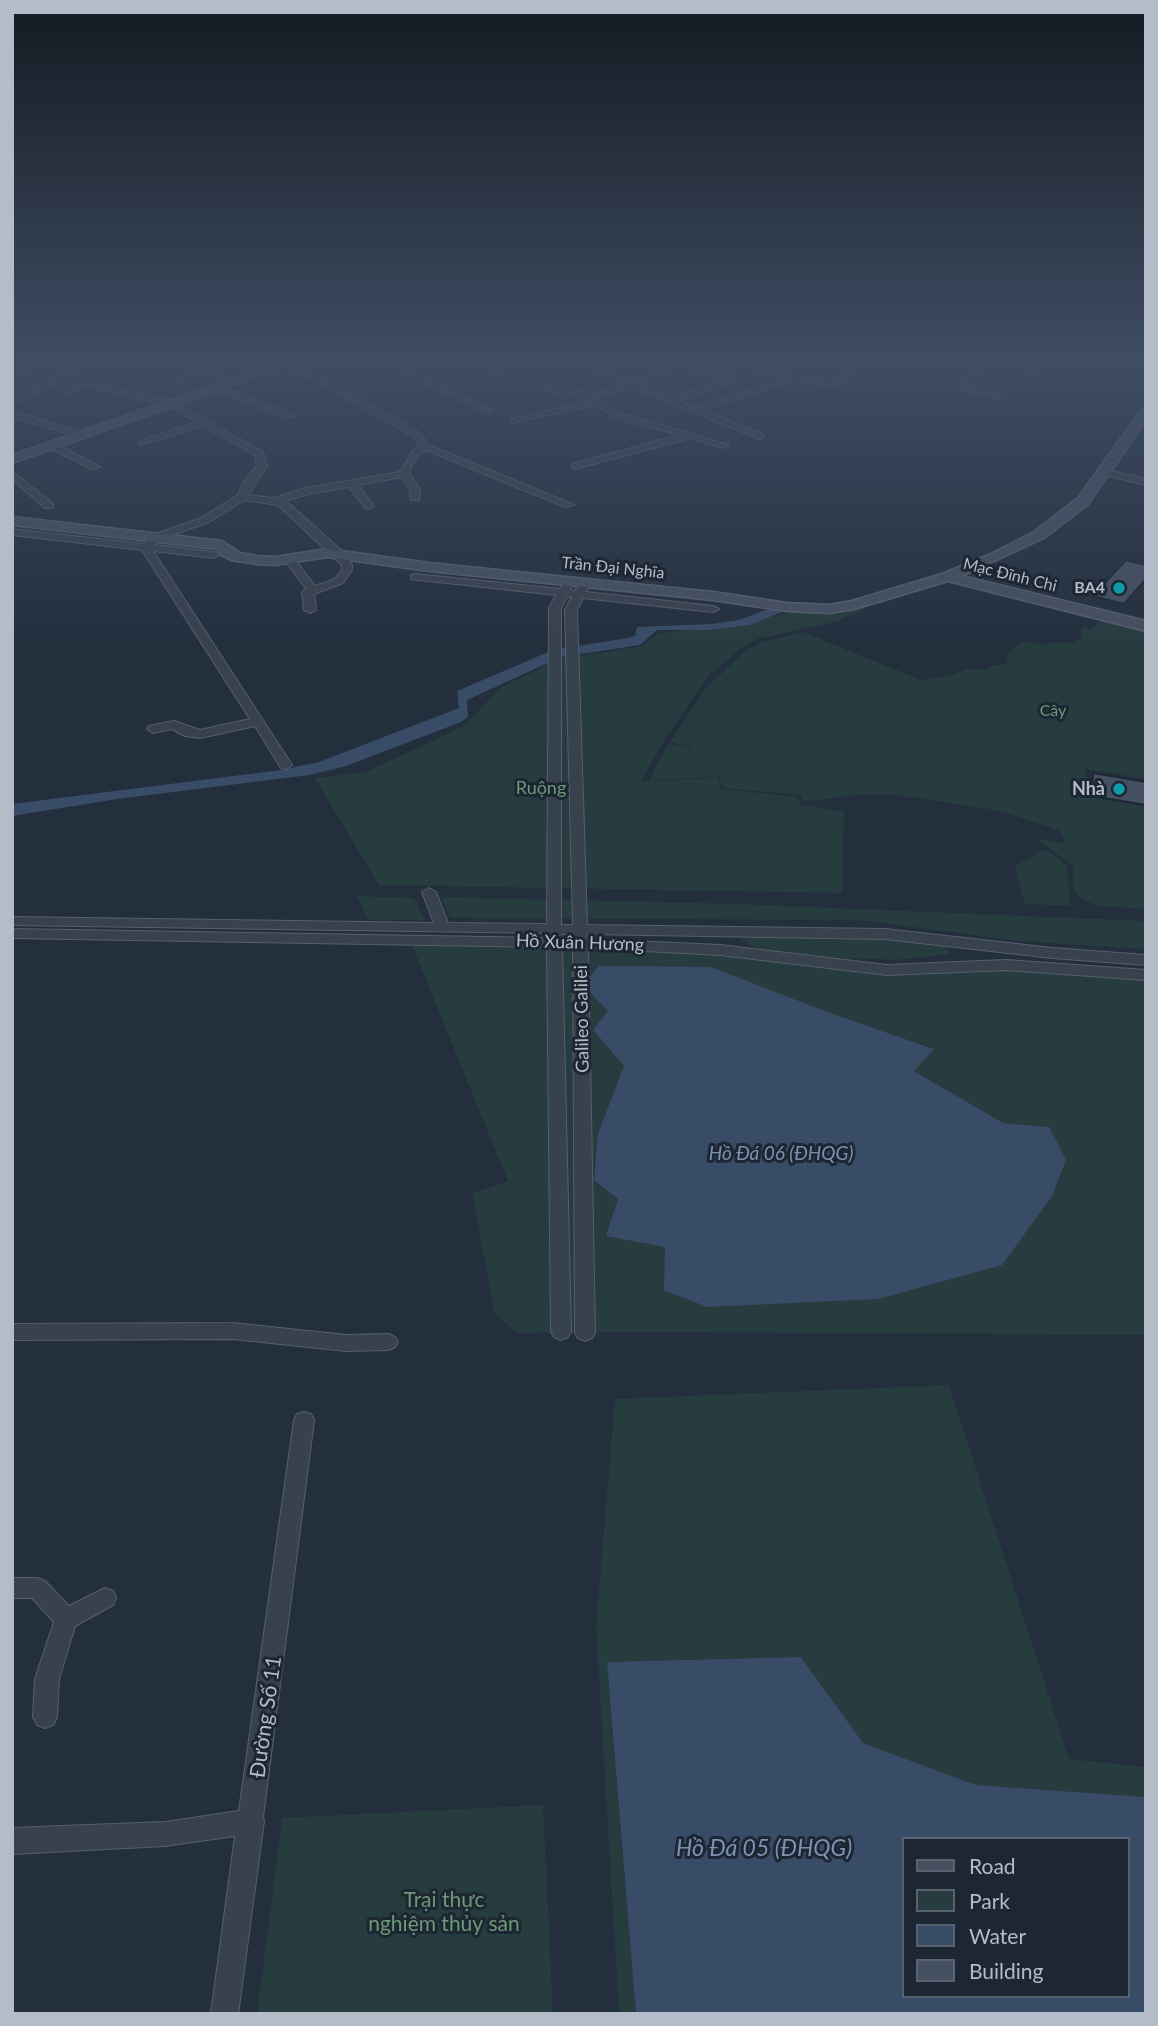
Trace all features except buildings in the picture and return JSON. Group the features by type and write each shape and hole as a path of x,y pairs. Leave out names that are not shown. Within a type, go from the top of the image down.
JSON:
{"street":[{"path":"72,456 95,467"},
{"path":"145,547 157,537 205,520 242,497 249,482 262,466 260,456"},
{"path":"413,456 408,461 405,474 415,491 415,498"},
{"path":"447,456 569,505"},
{"path":"575,466 615,456"},
{"name":"Trần Đại Nghĩa","path":"12,521 222,545 226,552 236,557 257,561 327,553 575,588 713,596 787,607 829,609 947,577 996,557 1039,535 1083,501 1115,456"},
{"path":"1103,472 1146,482"},
{"path":"12,474 49,506"},
{"path":"275,501 296,494 405,474"},
{"path":"351,483 369,506"},
{"path":"242,497 281,502 340,555 347,570 332,584 312,589 307,594 310,610"},
{"path":"12,532 214,555"},
{"path":"145,547 286,765"},
{"path":"289,559 312,589"},
{"path":"415,577 575,588 713,609"},
{"name":"Mạc Đĩnh Chi","path":"947,577 1146,626"},
{"name":"Galileo Galilei","path":"561,1332 554,935 555,608 575,588"},
{"name":"Galileo Galilei","path":"575,588 570,610 581,936 585,1333"},
{"path":"555,616 571,616"},
{"path":"153,729 174,725 188,733 200,734 256,722"},
{"path":"429,892 443,928"},
{"name":"Hồ Xuân Hương","path":"12,921 443,928 581,936 887,970 1006,965 1146,975"},
{"path":"720,930 720,950"},
{"name":"Hồ Xuân Hương","path":"581,936 720,930 885,934 964,944 1146,960"},
{"name":"Hồ Xuân Hương","path":"12,933 554,935"},
{"path":"964,944 965,966"},
{"path":"12,1332 233,1331 346,1343 388,1342"},
{"name":"Đường Số 11","path":"224,2014 304,1420"},
{"path":"12,1588 37,1588 66,1619"},
{"path":"45,1717 47,1679 66,1619 105,1598"},
{"path":"12,1840 165,1834 252,1821"}],"green space":[{"name":"Ruộng","path":"885,599 835,622 757,639 746,645 709,675 663,742 641,781 718,778 721,789 798,797 800,805 844,811 842,893 379,885 315,778 366,772 464,726 501,687 560,659 642,646 657,634"},
{"name":"Cây","path":"1102,620 1146,631 1146,779 1085,769 1089,797 1146,806 1146,909 1098,906 1084,900 1074,891 1073,866 1035,838 1060,843 1065,840 1058,830 996,810 889,794 862,794 802,802 801,795 723,788 719,777 649,780 668,744 688,746 691,751 688,760 692,751 690,746 670,742 706,688 744,652 759,643 803,632 921,680 952,675 966,669 986,670 991,666 1007,664 1006,656 1023,641 1044,645 1048,642 1074,643 1077,639 1083,639 1080,633 1083,628 1090,629"},
{"path":"1045,849 1067,866 1070,906 1025,904 1015,866"},
{"path":"357,896 414,898 425,920 368,920"},
{"path":"441,897 737,904 1146,921 1146,949 1018,941 860,920 450,918"},
{"path":"834,934 943,943 951,954 895,960 830,957 755,948 741,940 747,935"},
{"path":"411,943 587,947 728,955 860,973 986,965 1146,975 1146,1335 517,1333 495,1314 472,1194 508,1181","holes":["822,1010 933,1048 913,1070 1003,1123 1049,1127 594,1180 598,1133 624,1066 593,1030 608,1011"]},
{"path":"949,1385 1069,1759 1146,1767 1146,1797 976,1785 863,1743 801,1657 607,1662 636,2014 619,2014 596,1626 615,1399"},
{"name":"Trại thực nghiệm thủy sản","path":"543,1805 553,2014 257,2014 282,1818"}],"water":[{"path":"771,608 784,611 750,625 709,630 657,630 640,645 561,657 467,700 468,717 461,722 346,766 310,775 117,799 12,816 12,804 281,770 319,762 459,708 457,691 553,650 628,638 635,636 637,627 712,624 739,620"},
{"name":"Hồ Đá 06 (ĐHQG)","path":"599,966 711,967 934,1049 914,1071 1003,1123 1049,1127 1066,1160 1052,1196 1002,1265 878,1299 707,1307 664,1290 665,1247 606,1236 618,1199 594,1180 598,1133 624,1066 593,1030 608,1011 583,985"},
{"name":"Hồ Đá 05 (ĐHQG)","path":"801,1657 863,1743 976,1785 1146,1797 1146,2014 636,2014 607,1662"}],"place":[{"name":"BA4","path":"1119,588"},
{"name":"Nhà","path":"1119,789"}]}
